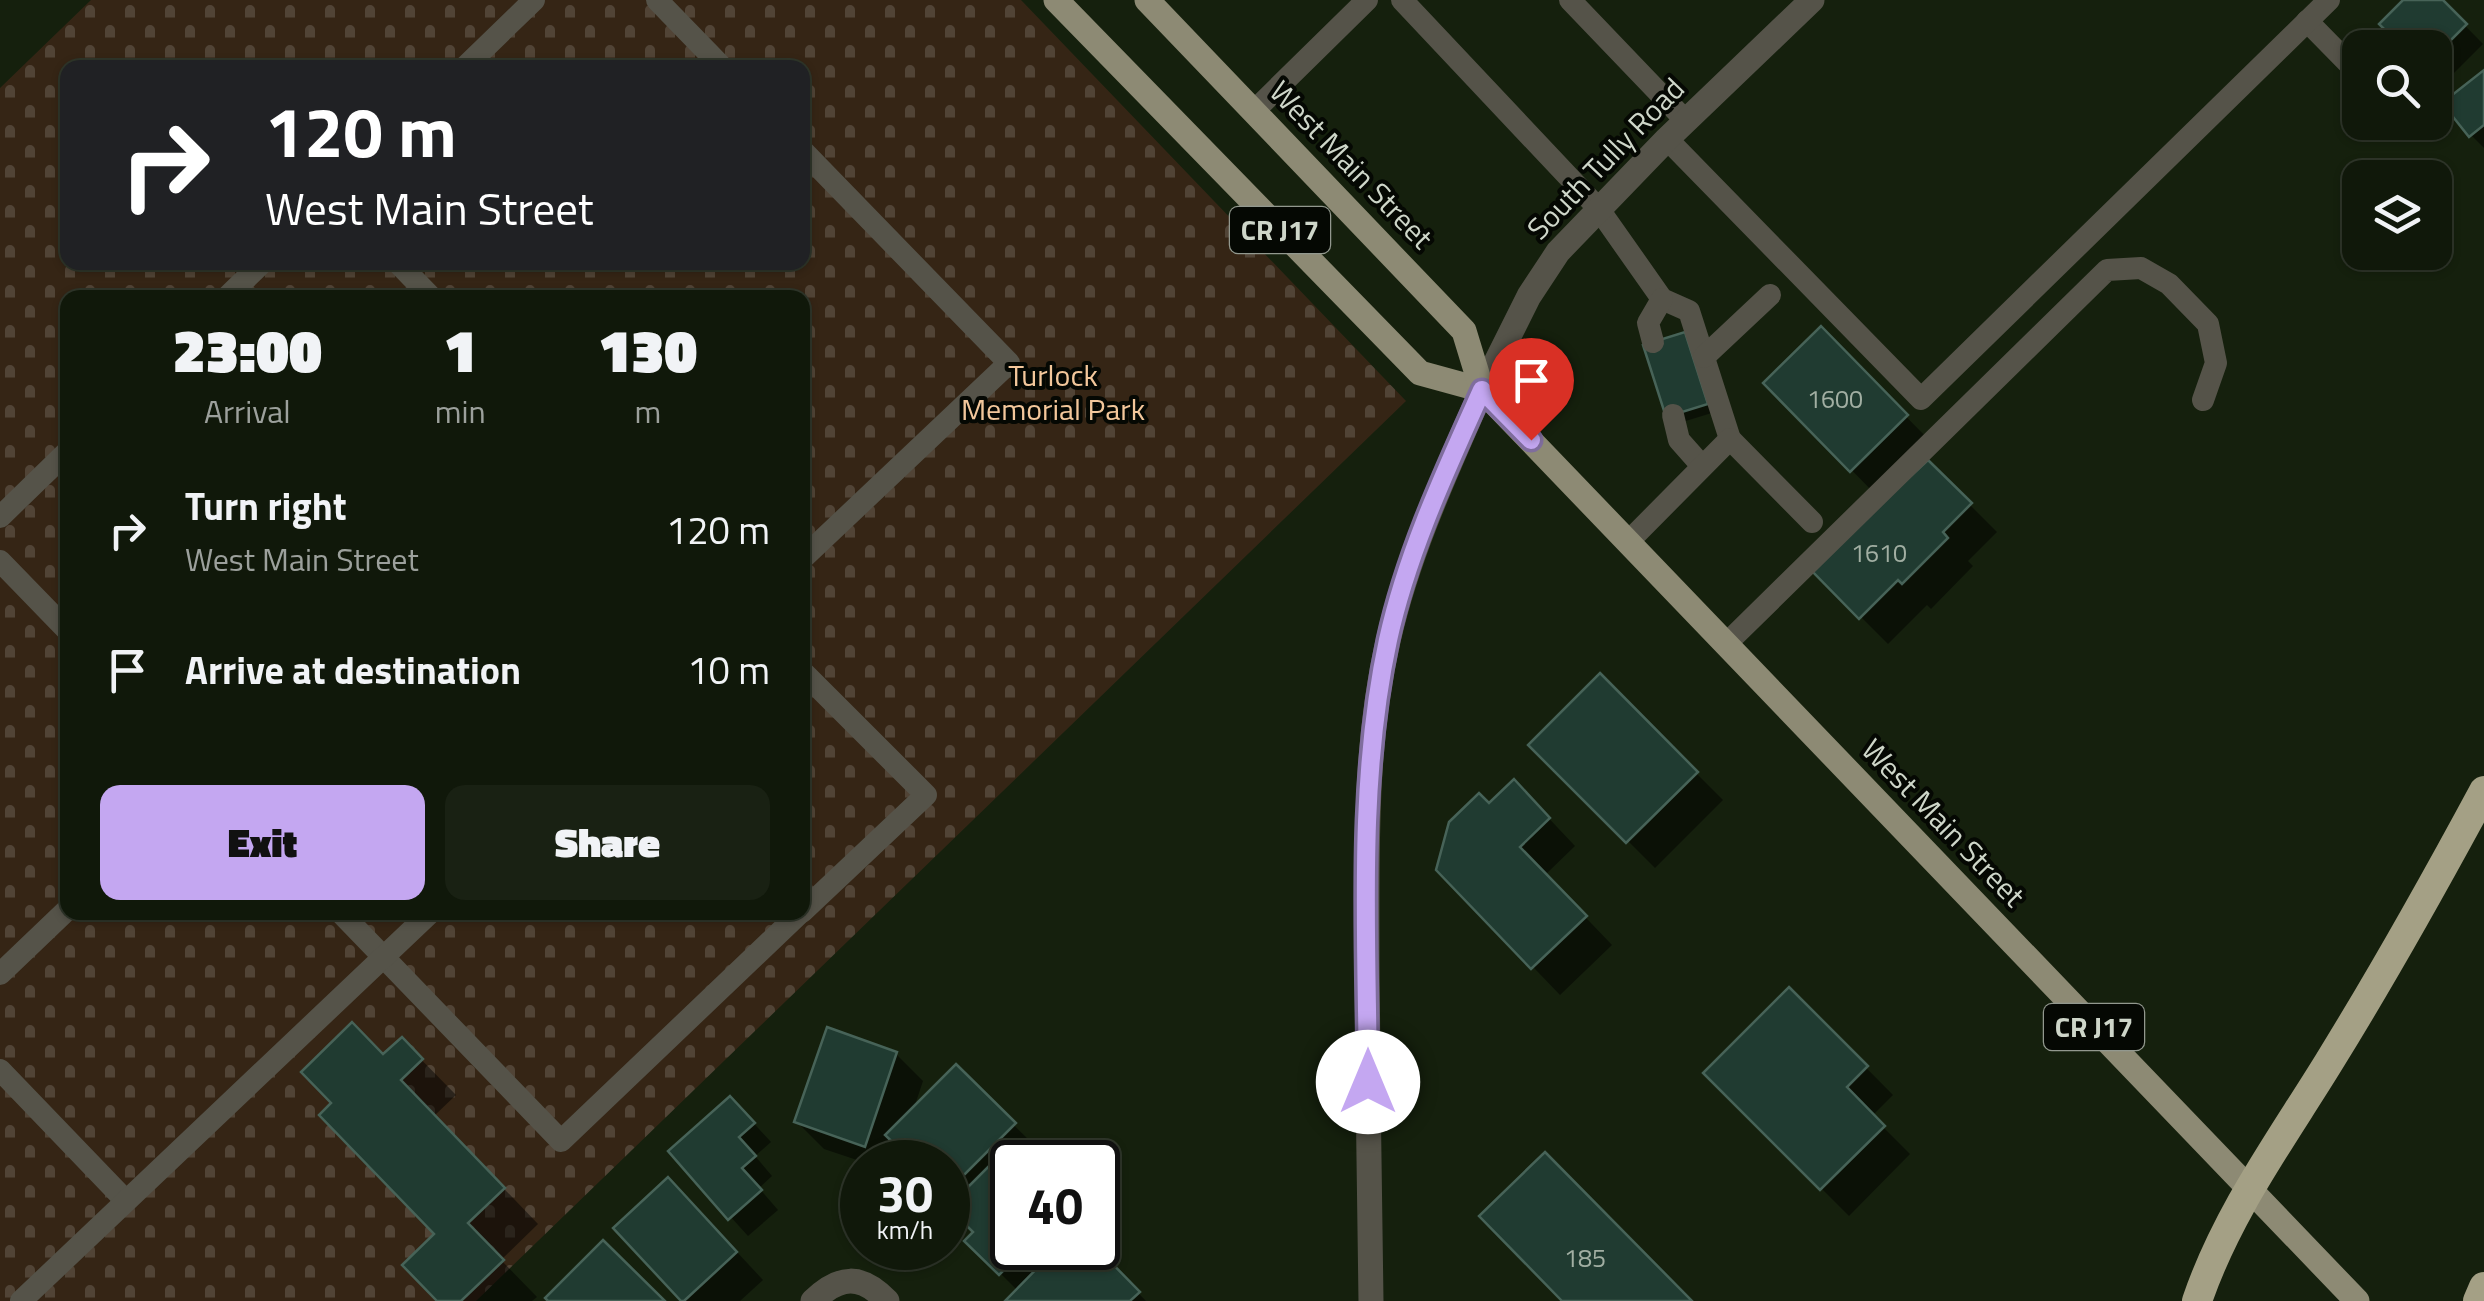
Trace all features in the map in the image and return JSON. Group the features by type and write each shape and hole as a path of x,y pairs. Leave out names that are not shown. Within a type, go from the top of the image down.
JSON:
{"highway":[{"path":"2198,1301 2221,1242 2249,1188 2340,1044 2484,790"},
{"path":"2478,1301 2484,1287"}],"main road":[{"name":"CR J17","path":"1056,0 1420,373 1482,390"},
{"name":"West Main Street","path":"1147,0 1464,330 1482,390 2357,1301"}],"street":[{"name":"South Tully Road","path":"1371,1301 1367,851 1374,728 1398,602 1434,501 1482,390 1543,273 1598,208 1812,0"},
{"path":"813,1301 835,1284 850,1279 864,1282 887,1301"}],"lane":[{"path":"472,60 534,0"},
{"path":"657,0 715,60"},
{"path":"1254,110 1367,0"},
{"path":"1402,0 1598,208 1662,299 1689,311 1730,439 1812,522"},
{"path":"1570,0 1686,121"},
{"path":"1667,139 1921,399 2329,0"},
{"path":"2307,21 2342,57"},
{"path":"810,158 1009,363 810,551"},
{"path":"1726,644 2108,270 2141,268 2169,284 2208,324 2216,362 2204,400"},
{"path":"234,290 255,270"},
{"path":"405,270 424,290"},
{"path":"1704,357 1770,295"},
{"path":"1652,342 1648,323 1662,299"},
{"path":"1672,415 1679,440 1702,466"},
{"path":"1628,542 1730,439"},
{"path":"0,517 60,459"},
{"path":"0,561 60,623"},
{"path":"810,679 926,795 810,904"},
{"path":"0,974 60,917"},
{"path":"348,920 561,1141 794,920"},
{"path":"22,1301 423,920"},
{"path":"0,1070 126,1202"}],"green space":[{"name":"Turlock Memorial Park","path":"91,0 1021,0 1406,401 476,1301 0,1301 0,88"}],"building":[{"path":"2403,0 2443,0 2467,24 2452,39 2452,30 2385,30 2379,24"},
{"path":"2484,70 2484,125 2469,137 2452,116 2452,95"},
{"path":"1821,326 1908,415 1850,472 1763,383"},
{"path":"1685,332 1708,404 1666,417 1643,345"},
{"path":"1928,460 1972,503 1943,532 1948,538 1902,584 1898,580 1859,619 1810,569"},
{"path":"1600,673 1698,772 1626,843 1528,745"},
{"path":"1514,779 1550,818 1520,847 1587,916 1531,969 1436,870 1449,822 1479,793 1489,803"},
{"path":"1789,987 1868,1066 1847,1087 1885,1126 1820,1190 1703,1073"},
{"path":"352,1022 383,1054 402,1037 423,1059 401,1080 505,1188 468,1223 504,1260 461,1301 437,1301 402,1265 434,1234 319,1115 331,1103 301,1072"},
{"path":"827,1027 897,1052 867,1140 845,1140 794,1122"},
{"path":"956,1064 1016,1123 999,1140 990,1140 990,1149 970,1169 970,1140 890,1140 885,1135"},
{"path":"730,1096 755,1123 739,1137 756,1156 742,1168 762,1190 728,1220 668,1151"},
{"path":"1545,1152 1692,1301 1562,1301 1479,1216"},
{"path":"990,1165 990,1266 970,1247 970,1185"},
{"path":"668,1177 737,1252 684,1301 613,1228"},
{"path":"603,1240 665,1301 548,1301 545,1298"},
{"path":"1035,1270 1118,1270 1140,1292 1130,1301 1005,1301"}],"route":[{"path":"1368,1082 1370,764 1380,683 1398,602 1434,501 1482,390 1531,440"}]}
